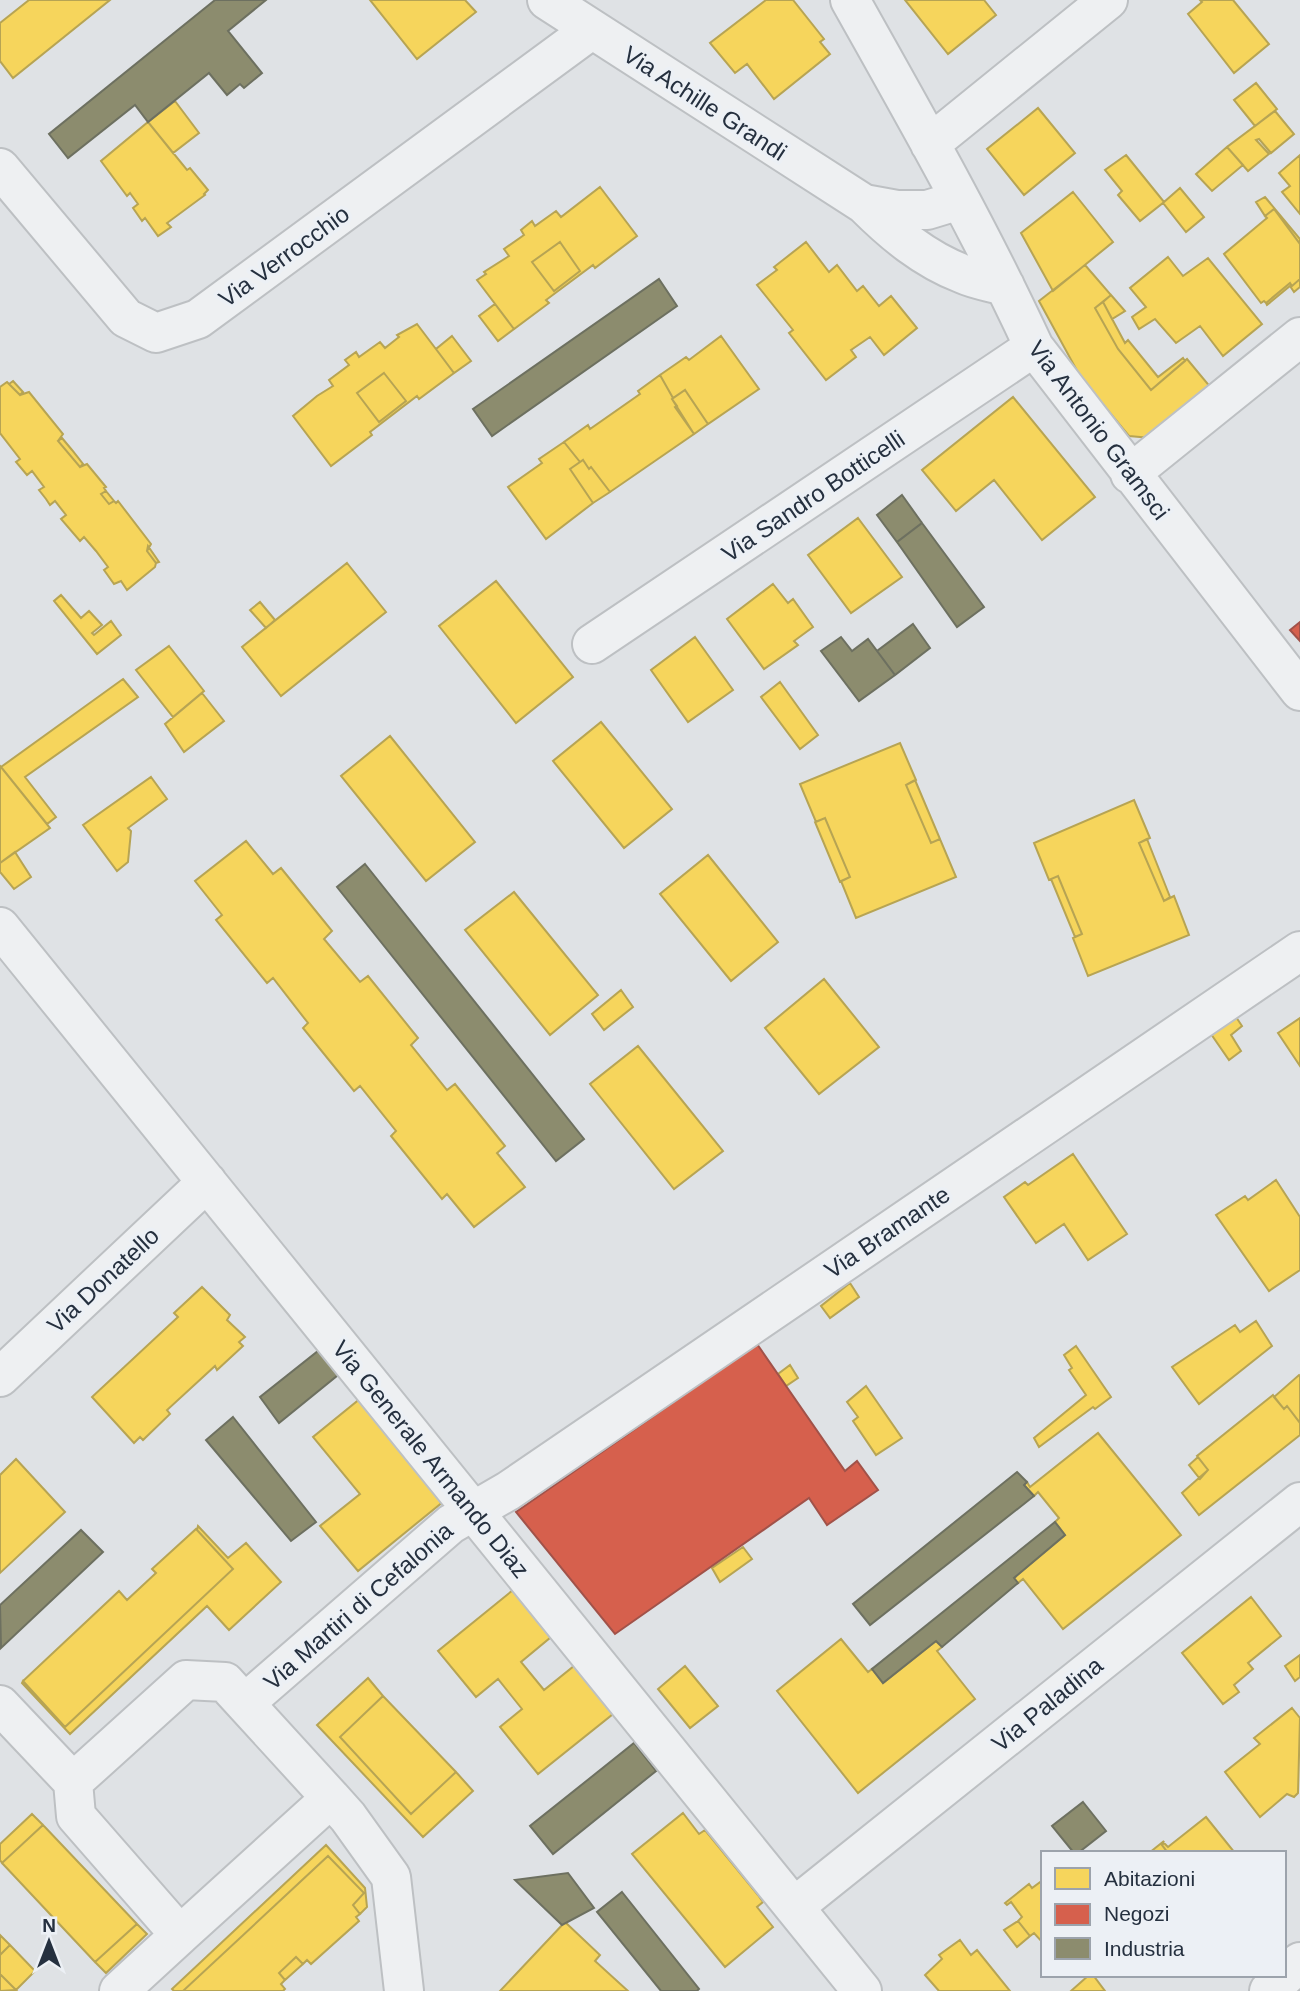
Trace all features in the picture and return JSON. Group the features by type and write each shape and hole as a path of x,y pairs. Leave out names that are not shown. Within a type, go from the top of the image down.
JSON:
{"street":[{"name":"Via Achille Grandi","path":"547,0 864,204 895,234 927,256 963,275 1005,286"},
{"name":"Via Antonio Gramsci","path":"850,0 960,200 1034,347 1300,691"},
{"path":"930,144 1108,0"},
{"name":"Via Verrocchio","path":"0,168 126,318 156,333 198,319 591,30"},
{"name":"Via Achille Grandi","path":"864,204 897,210 927,210 960,200"},
{"path":"1130,474 1300,337"},
{"name":"Via Sandro Botticelli","path":"592,644 1034,347"},
{"name":"Via Generale Armando Diaz","path":"0,927 862,1991"},
{"name":"Via Bramante","path":"473,1511 508,1491 1300,951"},
{"name":"Via Donatello","path":"0,1377 206,1182"},
{"name":"Via Paladina","path":"794,1906 1300,1502"},
{"name":"Via Martiri di Cefalonia","path":"244,1703 451,1524 473,1511"},
{"path":"73,1782 186,1680 225,1682 348,1817 391,1877 404,1991"},
{"path":"0,1705 73,1782 76,1816 180,1935"},
{"path":"119,1991 331,1798"},
{"path":"1286,1975 1300,1962"},
{"path":"1269,1991 1284,1977"}],"building: Abitazioni":[{"path":"29,0 110,0 13,78 0,61 0,23"},
{"path":"370,0 465,0 476,12 417,59"},
{"path":"766,0 793,0 824,39 820,42 830,54 774,99 747,64 735,73 710,43"},
{"path":"905,0 984,0 996,15 948,54"},
{"path":"1200,0 1233,0 1269,44 1234,73 1188,14 1202,2"},
{"path":"1256,83 1277,109 1255,126 1234,100"},
{"path":"175,101 199,133 173,153 148,122"},
{"path":"1038,108 1075,153 1024,195 987,149"},
{"path":"1275,111 1294,134 1271,153 1259,139 1256,140 1269,154 1248,171 1227,147"},
{"path":"148,122 187,170 190,168 208,190 167,223 171,227 158,236 145,218 142,221 133,208 138,204 130,193 127,196 101,161"},
{"path":"1227,147 1243,165 1212,191 1196,174"},
{"path":"1126,155 1164,202 1180,188 1204,217 1186,232 1163,203 1140,221 1118,195 1122,191 1105,170"},
{"path":"1300,155 1300,214 1282,192 1290,186 1279,173"},
{"path":"600,187 637,236 546,300 549,303 514,329 477,280 486,274 484,272 509,256 504,249 524,235 521,230 532,221 535,226 556,211 561,217","holes":["560,242 580,271 554,291 532,262"]},
{"path":"1073,192 1113,242 1053,291 1021,233"},
{"path":"1265,197 1300,239 1300,244 1274,209 1265,216 1256,202"},
{"path":"1274,209 1300,244 1300,279 1292,286 1290,283 1266,303 1261,303 1224,254"},
{"path":"560,242 580,271 554,291 532,262"},
{"path":"806,242 829,272 837,265 857,291 863,286 879,306 891,296 917,328 884,355 870,337 851,350 856,357 826,380 789,333 793,330 757,285 777,270 774,267"},
{"path":"1168,257 1183,276 1208,258 1262,324 1223,356 1200,326 1176,343 1155,319 1139,329 1132,317 1146,307 1130,288"},
{"path":"1085,265 1111,295 1095,308 1118,349 1151,390 1187,359 1212,389 1151,438 1129,436 1081,378 1039,301"},
{"path":"1300,279 1300,287 1294,292 1290,286 1267,305 1266,303 1290,283 1292,286"},
{"path":"1111,295 1125,311 1112,319 1103,302"},
{"path":"1103,302 1125,343 1128,340 1158,377 1183,358 1185,361 1151,390 1118,349 1095,308"},
{"path":"495,304 514,329 498,341 479,316"},
{"path":"417,324 454,373 419,399 417,396 331,466 293,416 333,386 329,380 349,365 345,360 356,352 359,357 380,342 385,348 399,337 397,335","holes":["384,373 406,401 379,422 357,393"]},
{"path":"452,336 471,361 454,373 436,349"},
{"path":"721,336 759,389 708,424 685,390 673,398 660,375 686,357 689,360"},
{"path":"384,373 406,401 379,422 357,393"},
{"path":"660,375 677,406 675,407 694,434 610,492 591,467 589,469 583,460 580,462 564,442 588,425 590,429 640,394 638,391"},
{"path":"13,381 23,392 20,395 9,384"},
{"path":"7,382 20,395 29,392 63,434 58,441 80,467 87,464 106,487 106,491 101,494 109,504 118,501 151,544 147,551 156,563 155,567 127,590 121,581 114,584 104,570 108,567 96,551 84,537 80,541 61,519 66,515 55,501 50,505 39,490 44,487 32,471 27,475 16,462 20,459 0,433 0,387"},
{"path":"685,390 708,424 694,434 672,399"},
{"path":"1013,397 1095,497 1042,540 994,480 956,511 922,470"},
{"path":"62,438 83,464 80,467 58,441"},
{"path":"564,442 580,462 570,469 593,503 546,539 508,487 542,463 539,459"},
{"path":"583,460 610,492 593,503 570,469"},
{"path":"106,491 114,501 109,504 101,494"},
{"path":"858,518 902,577 851,613 808,555"},
{"path":"148,546 159,562 156,563 147,551"},
{"path":"347,563 386,612 281,696 242,647"},
{"path":"496,581 573,677 516,723 439,626"},
{"path":"773,584 788,603 793,599 813,627 794,641 798,645 764,669 727,619"},
{"path":"61,595 81,618 89,611 102,625 92,633 94,635 111,621 121,635 97,654 54,601"},
{"path":"260,602 275,620 266,628 250,610"},
{"path":"695,637 733,690 688,722 651,670"},
{"path":"169,646 204,691 173,717 136,670"},
{"path":"123,679 138,697 25,777 56,817 47,824 1,767"},
{"path":"780,682 818,735 800,749 761,697"},
{"path":"202,693 224,721 184,752 165,724"},
{"path":"601,722 672,809 624,848 553,761"},
{"path":"390,736 475,842 426,881 341,776"},
{"path":"900,743 916,780 906,785 931,843 940,839 956,877 856,918 841,881 850,877 825,818 816,822 800,784"},
{"path":"0,766 50,828 0,863"},
{"path":"151,777 167,799 128,828 131,831 128,862 117,871 83,825"},
{"path":"915,780 940,839 931,843 906,785"},
{"path":"1134,800 1150,838 1139,843 1164,901 1174,896 1189,935 1088,976 1073,938 1082,934 1058,876 1049,880 1034,843"},
{"path":"825,818 850,877 840,882 815,822"},
{"path":"1147,839 1170,897 1164,901 1139,843"},
{"path":"246,841 273,874 281,868 332,931 324,939 360,982 368,976 418,1038 411,1045 447,1090 455,1084 505,1146 497,1153 525,1187 474,1227 447,1194 442,1199 391,1136 396,1131 360,1086 354,1091 303,1028 308,1023 273,978 267,983 216,920 222,915 195,881"},
{"path":"15,852 31,877 14,889 0,872 0,863"},
{"path":"708,855 778,942 731,981 660,894"},
{"path":"1058,876 1082,934 1075,937 1051,879"},
{"path":"514,892 598,995 550,1035 465,930"},
{"path":"824,979 879,1047 819,1094 765,1028"},
{"path":"621,990 633,1007 604,1030 592,1014"},
{"path":"1236,1017 1242,1026 1231,1035 1241,1051 1229,1060 1211,1034"},
{"path":"1300,1018 1300,1066 1278,1033"},
{"path":"638,1046 723,1151 674,1189 590,1084"},
{"path":"1073,1154 1127,1234 1088,1260 1064,1224 1036,1243 1004,1197 1025,1182 1028,1185"},
{"path":"1276,1180 1300,1217 1300,1270 1269,1291 1216,1215 1245,1196 1248,1200"},
{"path":"850,1283 859,1297 830,1318 821,1306"},
{"path":"202,1287 230,1315 227,1320 245,1337 239,1342 243,1346 217,1370 215,1366 167,1410 170,1414 143,1440 140,1437 134,1443 92,1397 178,1317 174,1313"},
{"path":"1256,1321 1272,1346 1199,1404 1172,1367 1235,1325 1240,1332"},
{"path":"1076,1346 1111,1397 1039,1447 1034,1438 1086,1395 1069,1370 1072,1368 1064,1355"},
{"path":"790,1365 798,1378 786,1386 778,1374"},
{"path":"1299,1375 1300,1423 1287,1406 1284,1409 1274,1397"},
{"path":"866,1386 902,1438 876,1455 853,1421 858,1417 847,1402"},
{"path":"1273,1395 1284,1409 1287,1406 1300,1423 1300,1435 1199,1515 1182,1493 1208,1470 1197,1456"},
{"path":"361,1398 444,1501 358,1571 320,1526 360,1494 313,1437"},
{"path":"1098,1433 1181,1535 1063,1629 1023,1579 1018,1583 1014,1578 1065,1535 1055,1522 1059,1518 1038,1492 1034,1496 1024,1485 1027,1482 1030,1487"},
{"path":"1198,1457 1208,1470 1200,1479 1189,1465"},
{"path":"16,1459 65,1512 0,1573 0,1475"},
{"path":"198,1526 228,1558 246,1543 281,1582 229,1630 207,1606 70,1734 23,1681 65,1727 233,1569 197,1530"},
{"path":"196,1529 233,1569 65,1727 23,1681 119,1591 127,1600 156,1573 152,1569"},
{"path":"743,1547 752,1559 720,1582 712,1568"},
{"path":"513,1590 551,1637 521,1662 544,1690 574,1666 613,1714 538,1774 500,1727 522,1709 498,1679 476,1697 438,1651"},
{"path":"1251,1597 1281,1636 1248,1663 1253,1669 1234,1685 1239,1692 1223,1704 1182,1653"},
{"path":"841,1639 868,1672 872,1669 883,1683 936,1641 942,1647 937,1651 975,1699 858,1793 777,1691"},
{"path":"1300,1655 1300,1677 1295,1681 1285,1666"},
{"path":"685,1666 718,1706 690,1728 658,1689"},
{"path":"368,1678 383,1696 340,1737 411,1814 456,1772 473,1791 423,1837 317,1725"},
{"path":"383,1696 456,1772 411,1814 340,1737"},
{"path":"1292,1708 1300,1718 1298,1793 1294,1797 1287,1794 1260,1817 1225,1772 1260,1744 1254,1738"},
{"path":"683,1813 699,1834 705,1830 758,1895 763,1902 757,1907 773,1927 725,1967 632,1854"},
{"path":"32,1814 43,1825 2,1863 0,1844"},
{"path":"1206,1817 1233,1851 1166,1851 1162,1845 1164,1843 1168,1847"},
{"path":"43,1825 137,1924 95,1962 2,1863"},
{"path":"1164,1841 1162,1845 1166,1851 1152,1851"},
{"path":"326,1845 365,1888 367,1907 360,1914 353,1905 364,1893 328,1856 183,1991 172,1989"},
{"path":"328,1856 364,1893 353,1905 360,1914 356,1917 359,1921 311,1964 307,1960 303,1964 296,1957 279,1973 285,1980 281,1984 285,1989 283,1991 183,1991"},
{"path":"1041,1881 1041,1941 1034,1933 1030,1936 1018,1921 1022,1917 1011,1902 1007,1905 1005,1903 1029,1884 1032,1888"},
{"path":"1018,1921 1030,1936 1017,1947 1004,1930"},
{"path":"565,1922 600,1955 595,1961 628,1991 500,1991"},
{"path":"137,1924 147,1934 106,1973 95,1962"},
{"path":"0,1935 10,1945 0,1955"},
{"path":"960,1940 971,1955 977,1950 1010,1991 939,1991 925,1975 942,1959 939,1955"},
{"path":"10,1945 35,1971 16,1990 0,1974 0,1955"},
{"path":"296,1957 303,1964 285,1980 279,1973"},
{"path":"0,1974 16,1990 0,1991"},
{"path":"1087,1977 1094,1977 1105,1991 1071,1991"}],"building: Negozi":[{"path":"1300,622 1300,641 1290,630"},
{"path":"757,1344 845,1471 857,1461 878,1490 827,1525 809,1498 615,1634 516,1512"}],"building: Industria":[{"path":"215,0 266,0 228,31 262,73 244,88 240,84 227,95 209,73 148,122 135,105 68,158 49,134"},
{"path":"659,279 677,306 492,436 473,409"},
{"path":"902,495 922,523 897,542 877,515"},
{"path":"922,523 984,607 957,627 897,542"},
{"path":"913,624 930,648 895,675 877,651"},
{"path":"841,637 852,651 868,639 895,675 859,701 821,651"},
{"path":"365,864 584,1139 556,1161 337,887"},
{"path":"318,1351 338,1375 279,1423 260,1397"},
{"path":"233,1417 316,1522 291,1541 206,1440"},
{"path":"1017,1472 1027,1482 1024,1485 1034,1496 870,1625 853,1604"},
{"path":"1055,1522 1065,1535 1014,1578 1018,1583 942,1647 936,1641 883,1683 872,1669"},
{"path":"81,1530 103,1552 1,1648 0,1605"},
{"path":"634,1743 656,1771 553,1854 530,1826"},
{"path":"1083,1802 1106,1831 1081,1851 1072,1851 1052,1826"},
{"path":"568,1873 594,1908 562,1925 515,1880"},
{"path":"622,1892 699,1989 697,1991 661,1991 597,1912"}]}
